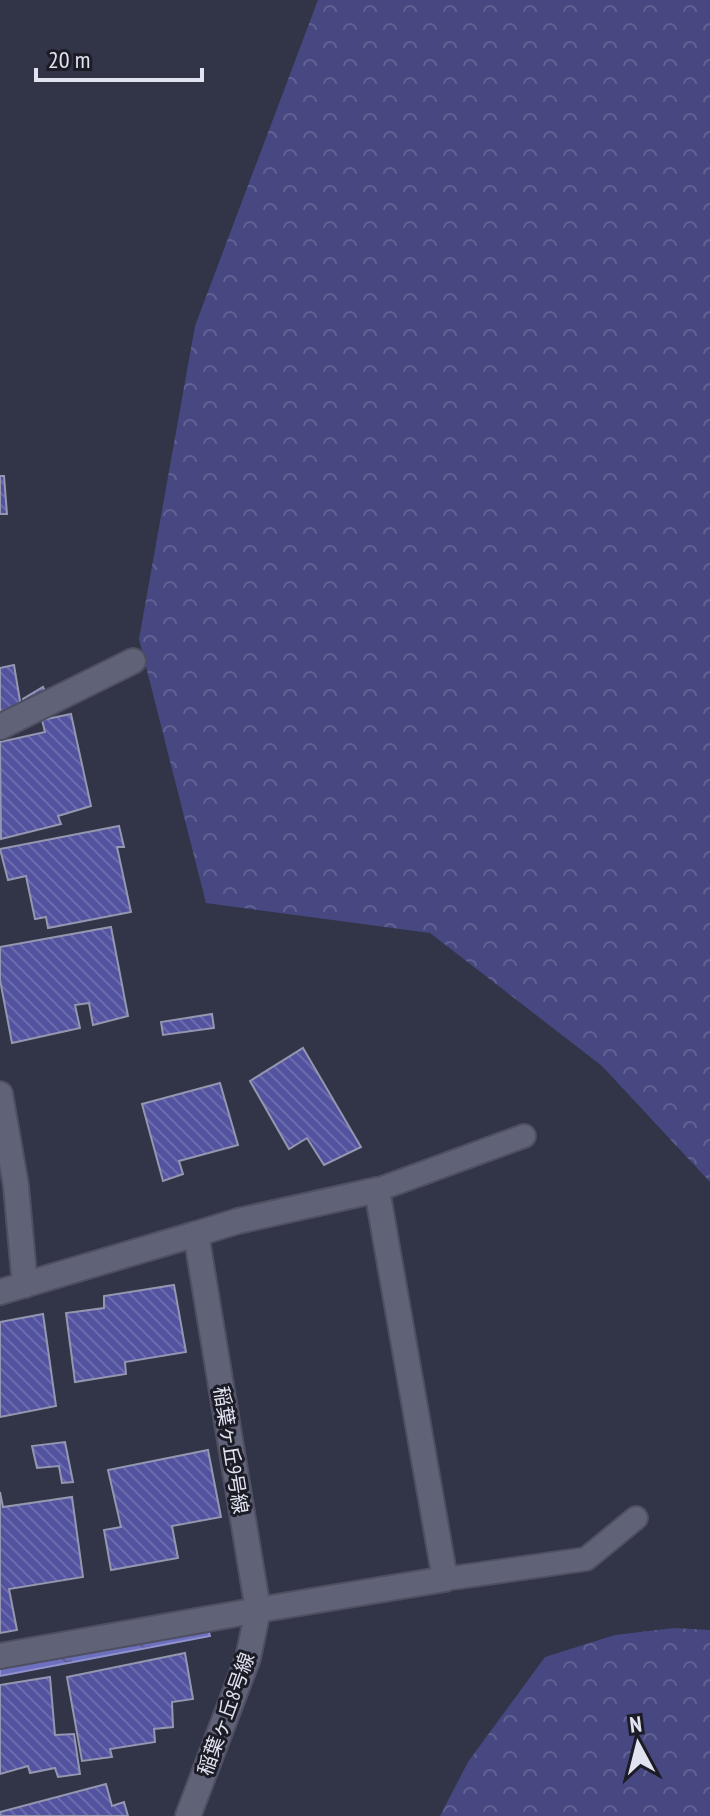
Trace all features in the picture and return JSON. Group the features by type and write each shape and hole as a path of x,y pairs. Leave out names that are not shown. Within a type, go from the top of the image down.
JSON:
{"street":[{"path":"0,727 133,661"},
{"path":"0,1094 16,1186 25,1285"},
{"path":"0,1292 238,1221 377,1190 445,1579 0,1656"},
{"name":"稲葉ヶ丘9号線","path":"196,1234 258,1610"},
{"name":"稲葉ヶ丘8号線","path":"188,1816 248,1658 258,1610"}],"lane":[{"path":"377,1190 524,1136"},
{"path":"445,1579 586,1559 636,1518"}],"green space":[{"path":"318,0 710,0 710,1182 602,1066 430,933 206,903 139,639 195,326"},
{"path":"674,1628 710,1630 710,1816 440,1816 468,1762 545,1657 615,1635"}],"water":[{"path":"208,1629 210,1636 0,1676 0,1668"}],"building":[{"path":"0,476 4,476 7,514 0,514"},
{"path":"14,665 21,707 0,719 0,668"},
{"path":"43,687 46,693 26,705 23,699"},
{"path":"71,714 91,806 58,816 61,824 1,839 0,742 45,732 42,720"},
{"path":"119,826 124,847 117,847 131,912 48,928 46,917 35,919 26,876 8,880 0,849"},
{"path":"111,927 128,1016 93,1025 89,1003 75,1005 80,1028 12,1043 0,980 0,947"},
{"path":"212,1014 214,1028 163,1035 161,1022"},
{"path":"303,1048 361,1147 324,1165 307,1138 289,1149 250,1081"},
{"path":"220,1083 238,1145 179,1161 183,1174 163,1181 142,1104"},
{"path":"174,1285 186,1352 125,1362 126,1374 75,1382 66,1313 104,1308 104,1296"},
{"path":"43,1314 56,1406 0,1417 0,1322"},
{"path":"65,1442 73,1482 62,1483 59,1466 37,1468 32,1446"},
{"path":"208,1450 221,1517 172,1526 178,1558 111,1570 104,1530 121,1527 108,1470"},
{"path":"0,1492 3,1507 72,1497 83,1577 9,1589 17,1630 0,1633"},
{"path":"185,1653 193,1699 172,1702 173,1727 154,1729 155,1742 110,1749 112,1757 82,1761 67,1677"},
{"path":"50,1677 55,1735 74,1734 80,1774 58,1777 55,1768 30,1773 28,1766 0,1774 0,1685"},
{"path":"106,1784 112,1806 124,1802 128,1816 0,1816 0,1812"}]}
